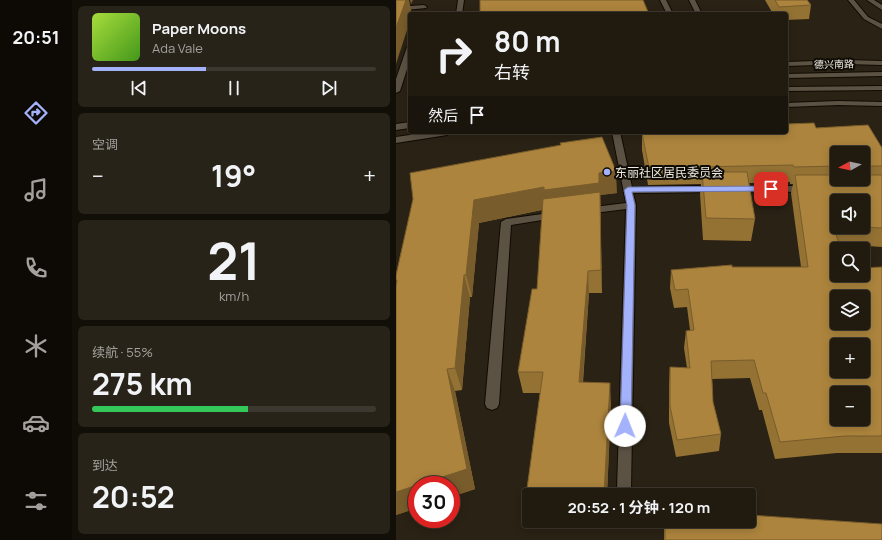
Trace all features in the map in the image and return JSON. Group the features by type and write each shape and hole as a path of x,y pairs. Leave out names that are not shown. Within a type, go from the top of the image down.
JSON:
{"street":[{"path":"396,9 423,11 427,0"},
{"path":"459,12 462,0"},
{"path":"663,0 669,12"},
{"path":"692,0 698,12"},
{"path":"851,0 866,18 882,27"},
{"path":"870,0 882,8"},
{"path":"396,91 408,55"},
{"path":"788,64 846,62 882,63"},
{"name":"德兴南路","path":"788,76 882,74"},
{"path":"788,89 882,88"},
{"path":"788,105 838,102 882,104"},
{"path":"396,127 408,125"},
{"path":"396,140 434,134"},
{"path":"616,134 631,205 624,488"},
{"path":"628,190 818,189"},
{"path":"492,404 506,222 631,205"}],"building":[{"path":"396,0 406,0 396,28"},
{"path":"480,0 643,0 648,12 480,12"},
{"path":"775,0 807,0 811,5 779,7"},
{"path":"814,123 816,128 868,125 882,148 882,166 870,166 870,146 830,146 830,166 794,167 793,165 649,168 642,134 788,134 788,124"},
{"path":"602,137 616,171 599,173 599,183 544,190 544,187 474,200 466,275 464,275 455,368 447,369 467,469 445,476 408,476 408,488 396,492 396,275 413,199 410,173 561,145 560,143"},
{"path":"702,172 747,172 755,219 706,218"},
{"path":"795,175 830,175 830,186 870,186 870,175 882,175 882,228 870,227 870,194 830,194 830,234 836,234 839,242 830,242 830,282 870,282 870,268 882,267 882,436 845,436 780,442 766,393 763,393 754,360 711,361 713,402 721,434 677,440 670,406 670,367 690,368 686,331 694,330 688,289 675,290 671,270 732,265 732,267 808,267"},
{"path":"600,192 601,270 588,271 579,382 610,383 604,488 527,488 543,372 518,372 532,289 537,289 543,199"},
{"path":"756,515 882,524 882,540 665,540 665,528 756,528"}],"place":[{"name":"东丽社区居民委员会","path":"607,172"}],"route":[{"path":"625,426 631,205 628,190 771,189"}]}
